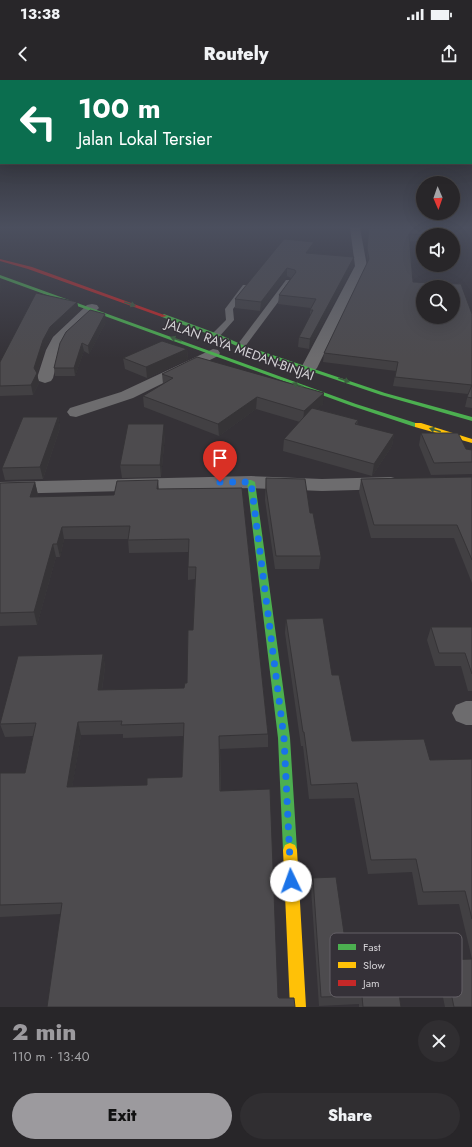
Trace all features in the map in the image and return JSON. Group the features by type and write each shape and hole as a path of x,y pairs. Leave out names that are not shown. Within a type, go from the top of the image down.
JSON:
{"main road":[{"name":"JALAN RAYA MEDAN-BINJAI","path":"39,271 216,335 241,346 383,394 472,419"},
{"name":"JALAN RAYA MEDAN-BINJAI","path":"0,276 92,308 354,406 472,441"},
{"path":"251,482 284,738 298,1007"}],"street":[{"path":"309,368 358,271"},
{"path":"44,378 53,350 60,337 92,308"},
{"path":"76,412 127,395 213,353"},
{"path":"0,488 251,482 322,485 409,483"}],"lane":[{"path":"216,335 229,324 229,309 252,280"},
{"path":"241,346 290,280"}],"building":[{"path":"258,271 285,271 261,302 235,299"},
{"path":"346,271 310,339 299,337 313,310 310,310 316,299 279,295 296,272"},
{"path":"363,271 412,271 413,282 416,282 416,324 460,324 461,284 472,314 472,385 395,377 398,362 324,353"},
{"path":"36,293 77,302 50,327 43,340 34,368 37,373 31,385 0,386 0,362"},
{"path":"90,310 105,314 88,346 82,343 74,368 54,368 60,343 66,332"},
{"path":"162,341 187,349 146,367 123,358"},
{"path":"197,357 324,393 304,411 257,397 218,424 143,396 173,378 162,374"},
{"path":"472,385 472,398 467,397"},
{"path":"312,408 358,420 355,424 394,434 374,464 284,439"},
{"path":"23,417 58,417 40,467 2,468"},
{"path":"128,424 164,424 160,465 120,465"},
{"path":"421,433 458,433 466,449 472,450 472,462 434,463"},
{"path":"472,477 472,560 457,525 374,525 361,479"},
{"path":"266,478 305,479 310,513 313,513 321,556 276,556 266,488"},
{"path":"158,480 157,489 242,488 268,734 219,736 220,791 270,789 278,997 294,998 295,1007 47,1007 62,903 0,905 0,773 25,773 36,723 0,724 18,656 103,654 98,690 184,688 185,683 187,683 188,630 193,630 196,567 188,567 189,539 128,540 130,526 62,527 57,544 53,544 34,612 0,613 0,483 35,482 30,497 114,495 117,481","holes":["122,721 121,725 184,723 182,777 147,778 147,785 67,787 78,722"]},
{"path":"323,618 332,675 339,675 352,741 424,739 430,760 472,759 472,919 465,891 423,892 416,859 371,860 357,783 311,785 286,619"},
{"path":"431,627 472,627 472,674 465,653 439,653"},
{"path":"336,877 344,933 330,933 330,997 321,997 313,878"},
{"path":"462,959 472,959 472,1007 454,1007 452,997 462,997"},
{"path":"362,997 399,997 401,1007 363,1007"}],"traffic: fast":[{"path":"0,276 354,405 418,425"},
{"path":"164,316 241,346 383,394 472,419"},
{"path":"251,482 284,738 290,850"}],"traffic: slow":[{"path":"418,425 472,441"},
{"path":"290,850 298,1007"}],"traffic: jam":[{"path":"39,271 164,316"}],"route":[{"path":"220,482 251,482 284,738 291,881"}]}
